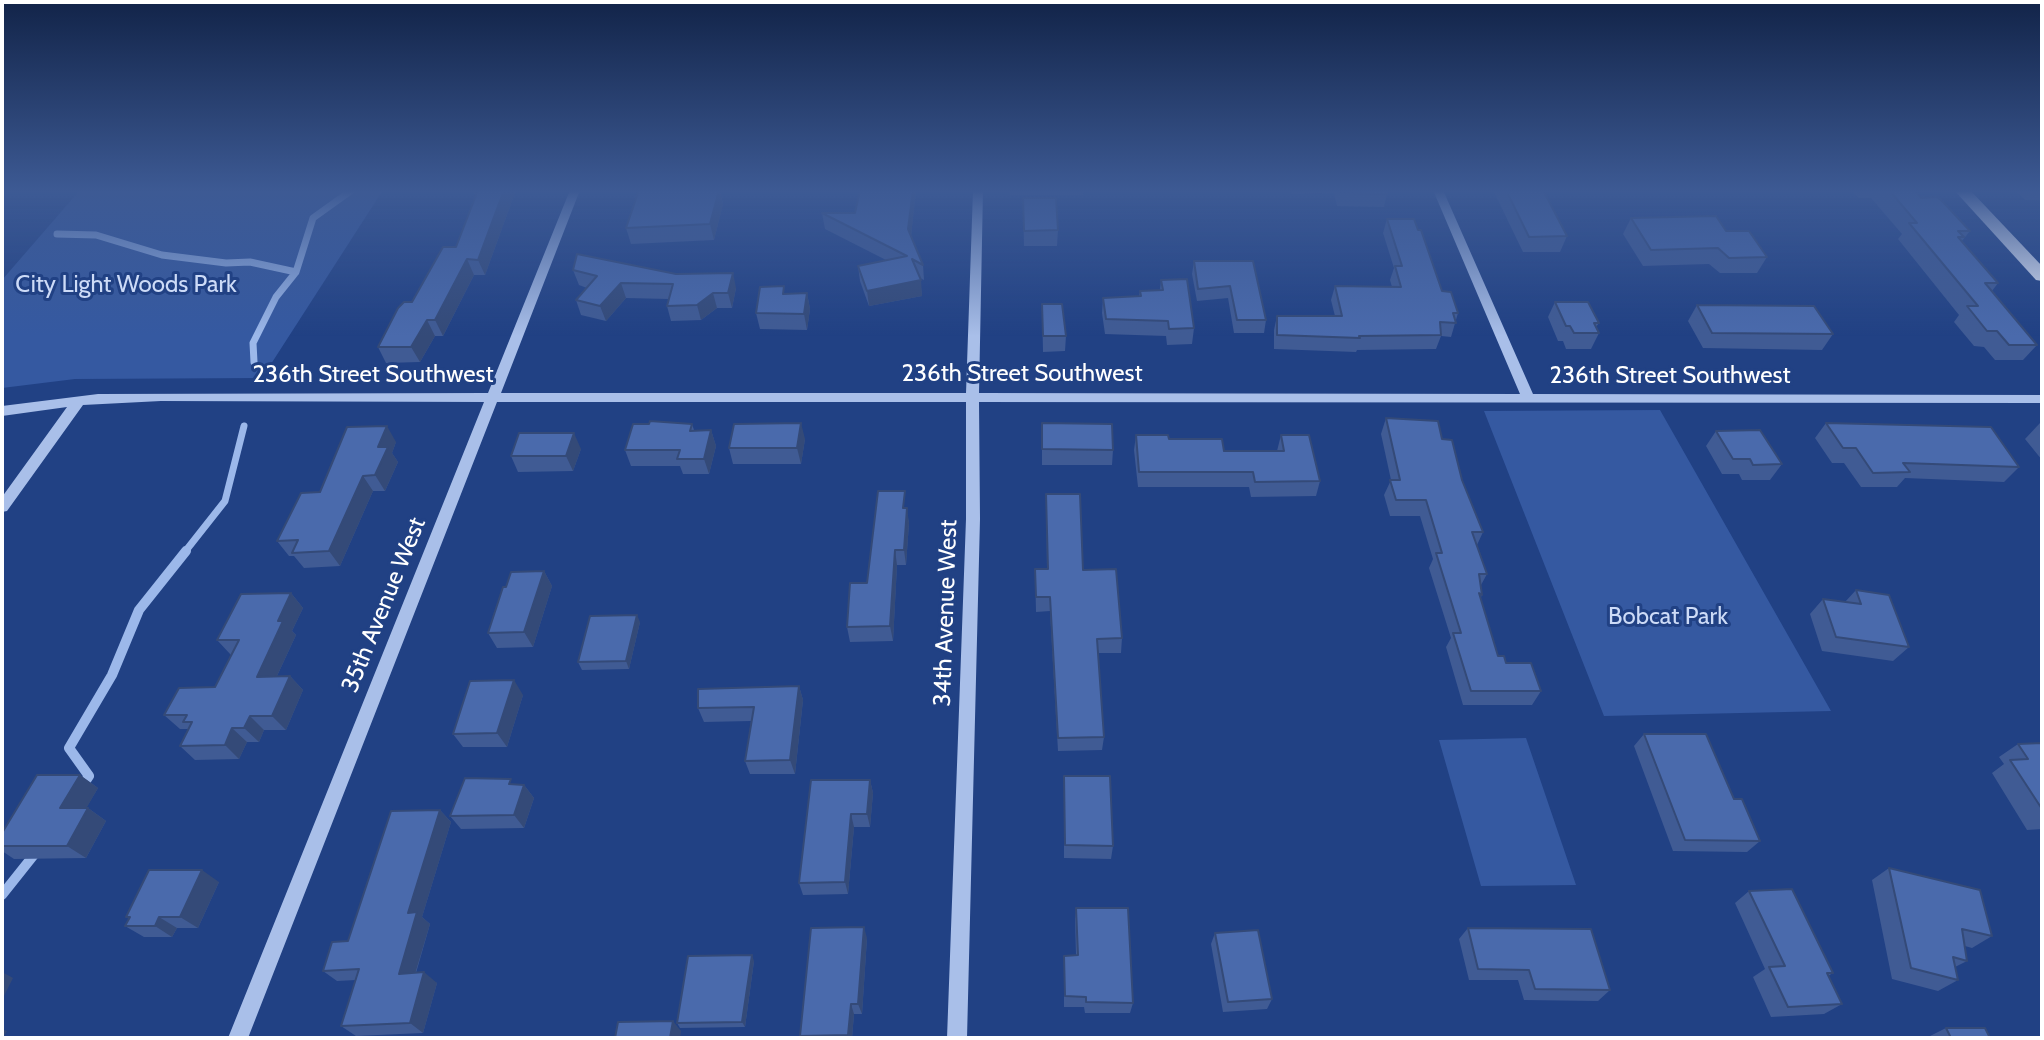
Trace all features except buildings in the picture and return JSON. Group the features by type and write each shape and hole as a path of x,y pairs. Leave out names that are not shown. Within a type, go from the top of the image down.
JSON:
{"main road":[{"path":"2007,239 2042,276"}],"street":[{"name":"35th Avenue West","path":"238,1038 556,239"},
{"name":"34th Avenue West","path":"957,1038 973,519 972,396 977,239"},
{"path":"1459,239 1528,398"},
{"name":"236th Street Southwest","path":"2,411 79,400 494,396 2042,399"},
{"path":"2,507 79,400"}],"green space":[{"name":"City Light Woods Park","path":"38,239 352,239 262,378 75,379 2,388 2,280"},
{"name":"Bobcat Park","path":"1660,410 1831,711 1604,716 1484,411"},
{"path":"1526,738 1576,885 1481,886 1439,740"}],"waterway":[{"path":"108,239 162,255 226,263 250,262 296,272"},
{"path":"296,272 307,239"},
{"path":"254,362 253,343 276,297 296,272"},
{"path":"184,553 225,501 244,426"},
{"path":"81,788 89,776 69,748 112,675 139,610 186,551"},
{"path":"2,895 37,851"}]}
